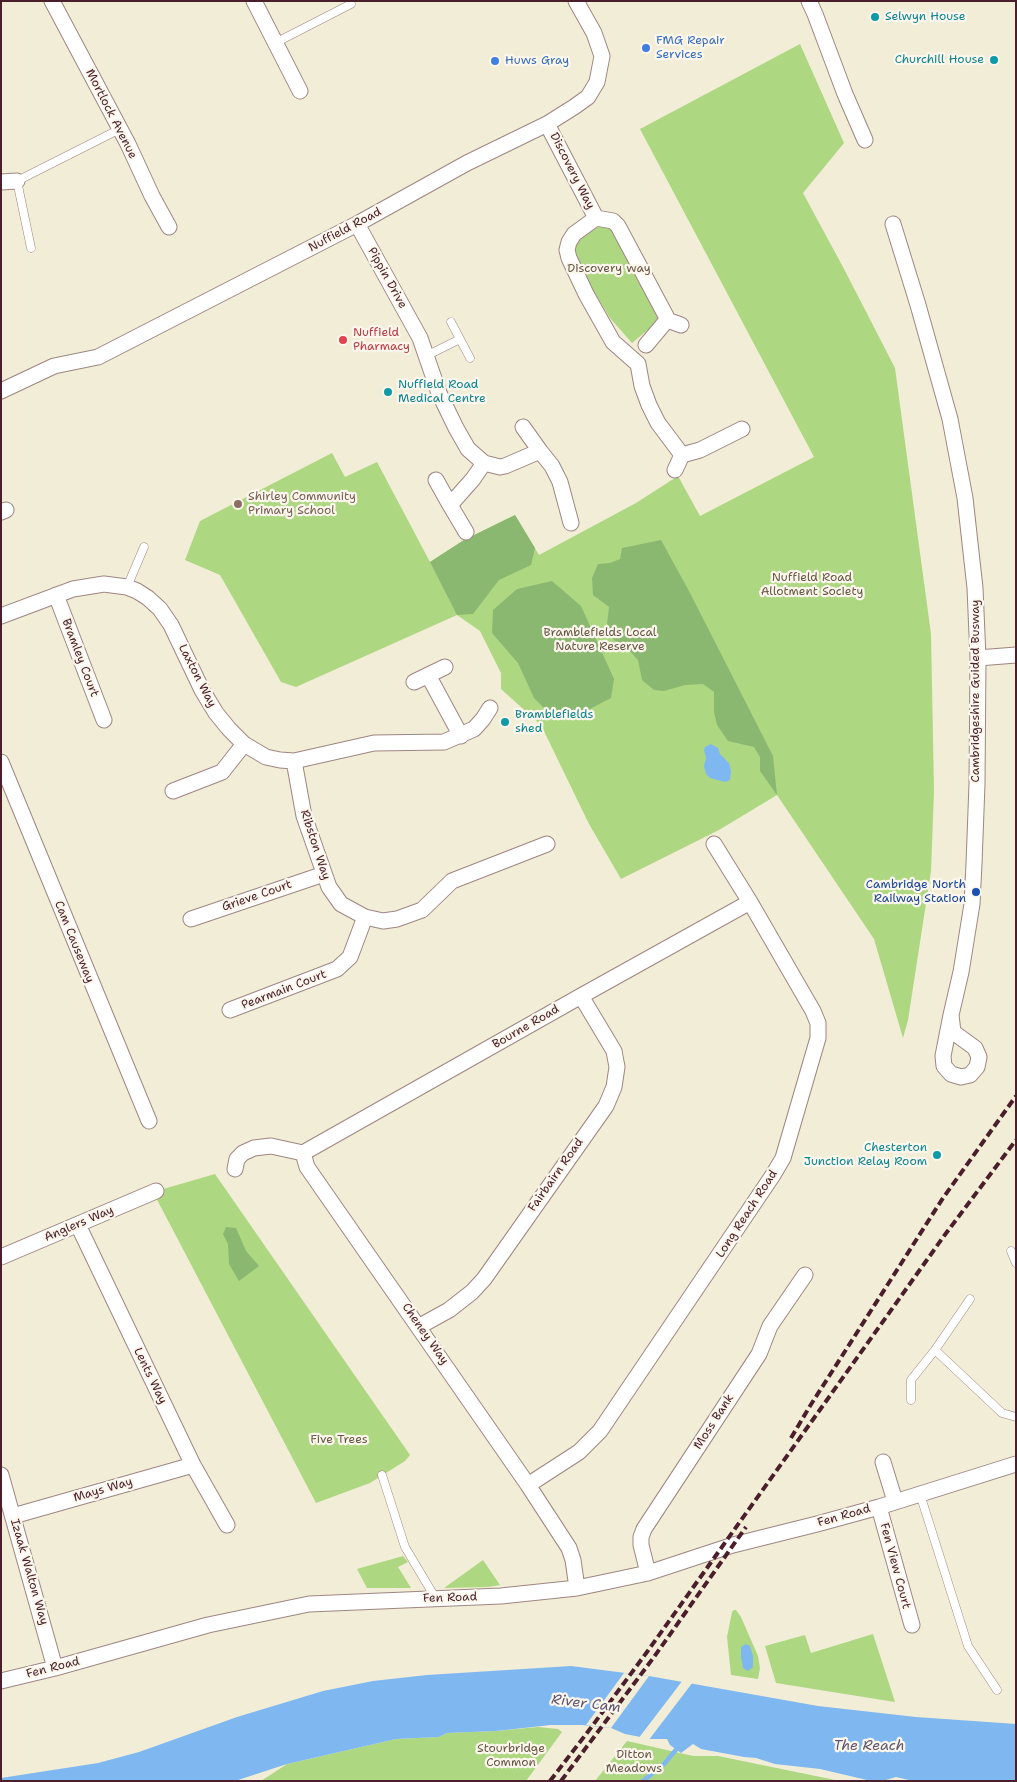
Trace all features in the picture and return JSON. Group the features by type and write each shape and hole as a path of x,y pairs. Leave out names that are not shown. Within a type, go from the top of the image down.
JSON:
{"street":[{"name":"Mortlock Avenue","path":"52,1 120,129 169,227"},
{"path":"254,1 300,91"},
{"name":"Nuffield Road","path":"1,391 54,366 98,357 357,224 467,163 547,124 588,97 598,82 602,56 594,33 576,1"},
{"path":"809,1 865,140"},
{"name":"Discovery Way","path":"547,124 596,218"},
{"path":"1,182 17,180"},
{"name":"Discovery Way","path":"646,345 674,323 666,316 618,226 613,221 596,218 574,234 569,242 568,258 613,342 638,364 642,386 649,405 658,423 682,454"},
{"name":"Pippin Drive","path":"357,224 420,338 440,393 456,428 468,449 484,463"},
{"name":"Cambridgeshire Guided Busway","path":"893,224 944,400 965,498 976,588 978,658 977,784 972,904 961,972 943,1056"},
{"path":"523,427 552,466 560,482 571,523"},
{"path":"675,470 682,454 700,450 742,429"},
{"path":"450,505 473,479 484,463 493,466 505,466 540,450"},
{"path":"436,480 466,532"},
{"name":"Laxton Way","path":"1,616 73,589 104,584 127,587 148,598 160,609 171,625 202,690 216,713 244,744 266,757 294,762 374,743 444,742 474,729 490,708"},
{"name":"Bramley Court","path":"56,595 104,720"},
{"path":"978,658 1016,655"},
{"path":"444,667 421,678 461,736"},
{"path":"173,791 222,772 244,744"},
{"name":"Cam Causeway","path":"1,762 149,1121"},
{"name":"Ribston Way","path":"294,762 304,816 329,887 341,904 366,917 382,921 397,919 422,910 452,881 547,844"},
{"name":"Long Reach Road","path":"528,1485 579,1452 600,1431 774,1176 783,1158 818,1038 818,1023 750,902 714,844"},
{"name":"Grieve Court","path":"191,919 324,874"},
{"name":"Bourne Road","path":"302,1153 750,902"},
{"name":"Pearmain Court","path":"230,1010 337,969 350,957 366,917"},
{"name":"Fairbairn Road","path":"420,1326 449,1310 472,1292 484,1279 606,1106 614,1087 617,1067 614,1051 581,996"},
{"path":"951,1015 953,1032 967,1042 975,1048 979,1057 977,1067 970,1075 960,1077 951,1074 944,1066 943,1056 948,1047 957,1042 967,1042"},
{"path":"235,1169 243,1153 254,1148 271,1146 302,1153"},
{"name":"Cheney Way","path":"302,1153 307,1167 420,1326 569,1548 573,1560 577,1588"},
{"name":"Anglers Way","path":"1,1257 156,1190"},
{"name":"Lents Way","path":"78,1225 193,1465 227,1525"},
{"name":"Moss Bank","path":"648,1573 640,1545 644,1529 759,1354 770,1326 806,1275"},
{"path":"883,1462 895,1501"},
{"name":"Fen Road","path":"1,1680 56,1668 208,1625 309,1604 501,1596 577,1588 648,1573 733,1545 817,1524 1016,1464"},
{"name":"Mays Way","path":"13,1516 193,1465"},
{"name":"Izaak Walton Way","path":"1,1475 56,1668"},
{"name":"Fen View Court","path":"879,1506 912,1625"}],"lane":[{"path":"275,43 351,4"},
{"path":"31,248 17,180 120,129"},
{"path":"451,322 470,358"},
{"path":"426,356 460,339"},
{"path":"127,587 144,547"},
{"path":"1011,1251 1016,1263"},
{"path":"911,1400 911,1380 935,1350 970,1299"},
{"path":"935,1350 1002,1413 1016,1417"},
{"path":"382,1476 405,1547 436,1599"},
{"path":"920,1494 968,1646 997,1690"}],"green space":[{"path":"800,44 844,143 803,193 895,368 931,634 934,791 931,871 908,1020 903,1038 874,939 777,795 719,830 621,879 589,824 541,725 501,689 501,673 480,631 457,615 296,687 281,682 220,575 185,560 200,521 332,453 345,477 377,462 430,562 464,540 515,515 539,555 636,503 678,476 700,516 814,457 640,129"},
{"name":"Discovery way","path":"598,227 612,227 660,318 632,343 610,318 585,277 574,247 580,239"},
{"path":"515,515 535,548 531,565 499,580 473,614 457,615 430,562 464,540"},
{"path":"661,540 773,756 777,795 760,771 760,757 754,747 728,741 717,725 714,712 714,692 703,684 685,685 664,691 654,690 642,680 638,660 628,649 614,640 607,624 609,607 593,595 592,578 598,564 610,563 620,559 622,548"},
{"path":"552,581 581,606 614,679 611,698 588,710 551,715 534,698 518,663 492,633 493,610 517,589"},
{"name":"Five Trees","path":"215,1174 410,1455 405,1461 370,1483 316,1503 153,1192"},
{"path":"226,1227 236,1228 246,1251 259,1266 239,1281 229,1264 228,1244 223,1234"},
{"path":"403,1556 408,1562 398,1567 411,1588 367,1588 357,1569"},
{"path":"483,1560 500,1585 444,1588"},
{"path":"734,1610 741,1617 758,1656 760,1668 758,1679 731,1675 727,1637"},
{"path":"873,1634 895,1702 776,1683 765,1646 805,1635 811,1653"},
{"name":"Stourbridge Common","path":"538,1727 558,1729 562,1732 526,1781 261,1781 287,1764 396,1739 439,1737 447,1733"},
{"name":"Ditton Meadows","path":"627,1741 693,1756 718,1756 840,1781 595,1781"}],"water":[{"path":"711,744 718,748 720,754 729,763 731,771 730,780 725,782 710,778 706,774 704,750 705,747"},
{"path":"746,1644 750,1646 753,1656 753,1667 748,1671 743,1668 741,1658 741,1647"},
{"path":"571,1666 649,1676 818,1706 916,1717 1016,1724 1016,1781 913,1781 896,1777 886,1780 867,1780 820,1769 775,1764 756,1758 701,1749 693,1744 681,1753 670,1745 667,1739 651,1739 625,1734 611,1728 582,1725 551,1725 496,1731 447,1733 439,1737 396,1739 287,1764 235,1781 1,1781 1,1778 98,1763 139,1752 237,1717 323,1691 373,1681 427,1675"}],"pier":[{"path":"624,1673 649,1676 611,1728 586,1725"},
{"path":"683,1680 693,1682 648,1741 638,1739"}],"waterway":[{"path":"643,1781 664,1764 680,1745"}],"railway":[{"path":"791,1438 943,1198 1016,1096"},
{"path":"550,1781 647,1652 944,1236 1016,1140"},
{"path":"561,1781 654,1657 746,1527"}],"place":[{"name":"Selwyn House","path":"875,17"},
{"name":"FMG Repair Services","path":"646,48"},
{"name":"Churchill House","path":"994,60"},
{"name":"Huws Gray","path":"495,61"},
{"name":"Nuffield Pharmacy","path":"343,340"},
{"name":"Nuffield Road Medical Centre","path":"388,392"},
{"name":"Shirley Community Primary School","path":"238,504"},
{"name":"Bramblefields shed","path":"505,722"},
{"name":"Cambridge North Railway Station","path":"976,892"},
{"name":"Chesterton Junction Relay Room","path":"937,1155"}],"park label":[{"name":"Nuffield Road Allotment Society","path":"812,585"},
{"name":"Bramblefields Local Nature Reserve","path":"600,640"}],"water label":[{"name":"River Cam","path":"586,1704"},
{"name":"The Reach","path":"869,1746"}]}
